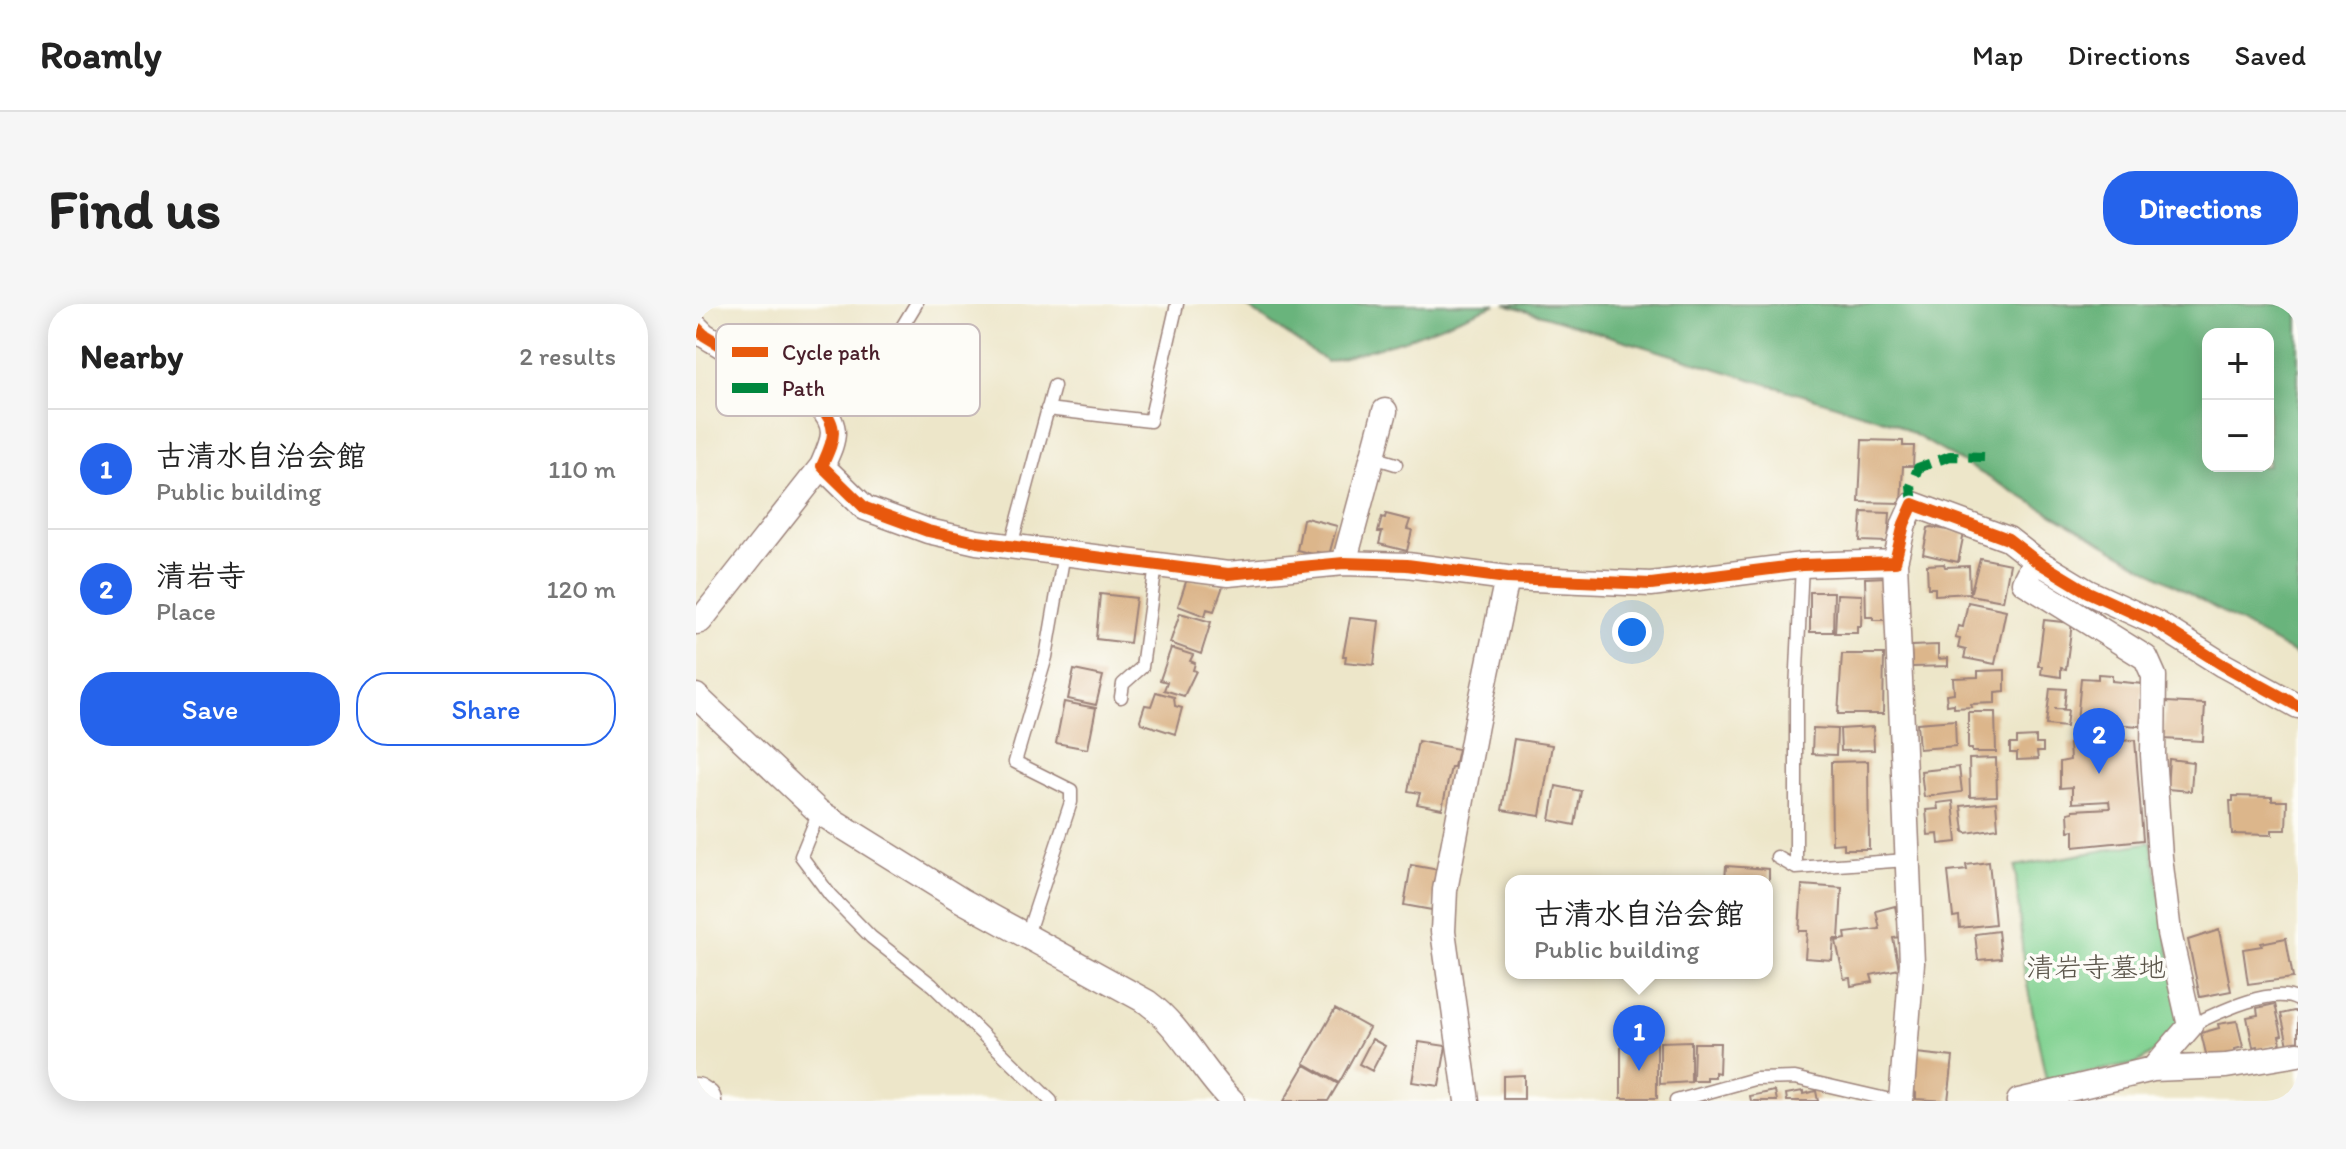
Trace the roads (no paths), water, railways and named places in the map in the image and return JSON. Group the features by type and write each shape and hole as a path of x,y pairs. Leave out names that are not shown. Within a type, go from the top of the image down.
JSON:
{"main road":[{"path":"696,1097 702,1101"}],"street":[{"path":"696,327 716,340"},
{"path":"1344,563 1384,461 1385,411"},
{"path":"696,622 700,621 822,466 834,438 830,417"},
{"path":"822,466 865,508 888,518 977,542 1228,574 1344,563 1407,565 1507,578 1651,584 1802,565 1895,562"},
{"path":"1898,1101 1912,963 1895,562 1904,524 1913,504 2008,539 2035,560 2088,592 2158,624 2223,665 2297,704"},
{"path":"2035,560 2024,582 2146,658 2154,676 2153,755 2160,857 2169,933 2190,1026 2153,1069"},
{"path":"1467,1101 1443,931 1445,890 1507,578"},
{"path":"696,696 819,812 900,864 1133,993 1162,1013 1210,1080 1232,1101"},
{"path":"2019,1101 2153,1069 2226,1066 2298,1054"}],"lane":[{"path":"904,324 916,304"},
{"path":"1047,409 1150,421 1177,304"},
{"path":"1011,546 1054,386"},
{"path":"1027,935 1071,802 1071,790 1015,762 1046,657 1064,553"},
{"path":"1121,697 1123,684 1142,667 1156,565"},
{"path":"1796,868 1796,690 1802,565"},
{"path":"819,812 801,856 830,895 871,937 932,985 1051,1101"},
{"path":"1777,857 1796,868 1907,860"},
{"path":"2190,1026 2238,1003 2289,995 2298,1000"},
{"path":"1676,1101 1755,1079 1795,1078 1898,1101"}],"place":[{"name":"清岩寺","path":"2099,774"},
{"name":"古清水自治会館","path":"1639,1071"}],"park label":[{"name":"清岩寺墓地","path":"2096,967"}]}
